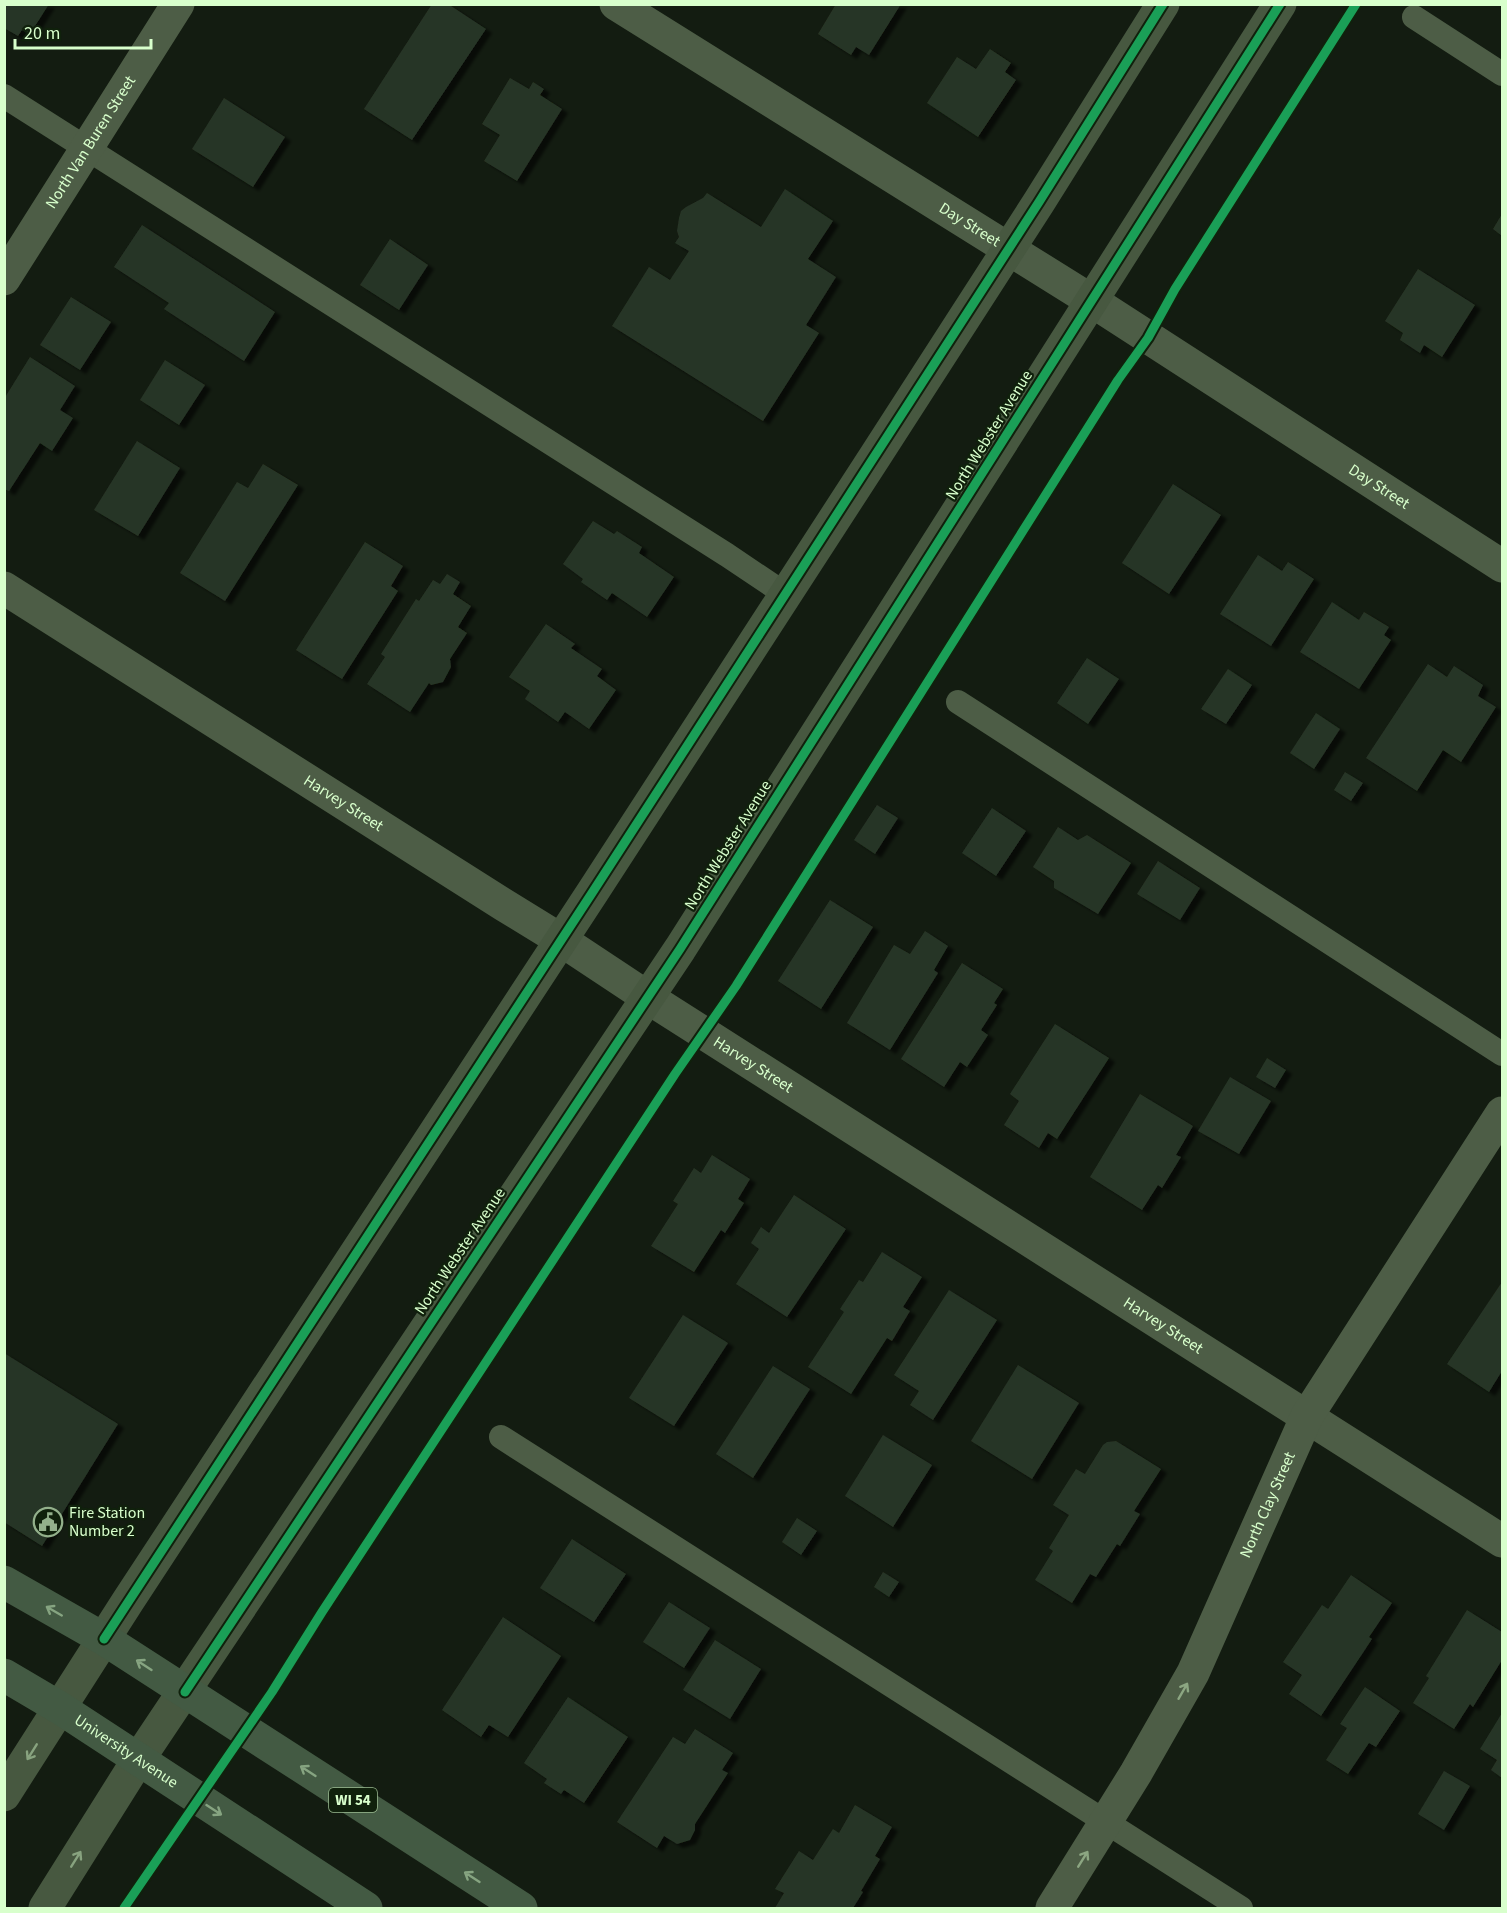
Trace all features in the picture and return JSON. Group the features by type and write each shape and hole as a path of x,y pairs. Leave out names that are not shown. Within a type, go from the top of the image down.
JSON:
{"main road":[{"path":"4,1795 786,594 1008,250 1163,4"},
{"name":"North Webster Avenue","path":"45,1908 138,1760 647,997 1280,4"},
{"name":"WI 54","path":"4,1582 104,1639 522,1908"},
{"name":"University Avenue","path":"4,1675 60,1708 366,1908"}],"street":[{"name":"North Van Buren Street","path":"4,279 178,4"},
{"name":"Day Street","path":"616,4 1092,301 1503,566"},
{"name":"Harvey Street","path":"4,588 1503,1541"},
{"name":"North Clay Street","path":"1052,1908 1106,1822 1193,1673 1307,1416 1503,1113"}],"lane":[{"path":"1414,17 1503,74"},
{"path":"4,96 786,594"},
{"path":"958,702 1503,1054"},
{"path":"501,1437 1241,1908"}],"building":[{"path":"4,4 49,4 30,34 22,30 18,36 4,28"},
{"path":"432,4 448,4 486,29 412,140 364,109"},
{"path":"836,4 901,4 869,55 856,47 851,55 818,34"},
{"path":"990,49 1011,63 1005,72 1016,80 978,137 927,103 957,57 976,69"},
{"path":"510,78 529,89 533,82 544,89 540,95 562,109 517,181 484,161 500,135 482,124"},
{"path":"224,98 285,137 253,187 192,149"},
{"path":"785,189 833,221 808,259 836,277 806,325 819,333 763,421 612,326 649,267 670,280 689,251 675,243 679,237 677,231 681,211 686,207 703,198 707,193 761,227"},
{"path":"1502,214 1502,236 1493,229"},
{"path":"142,225 275,312 244,361 164,309 169,303 114,267"},
{"path":"390,239 428,265 399,310 360,285"},
{"path":"1418,269 1475,305 1442,357 1424,345 1420,353 1400,340 1403,333 1385,321"},
{"path":"71,297 111,322 80,370 40,345"},
{"path":"30,357 75,386 60,410 73,418 52,451 40,443 9,491 4,489 4,399"},
{"path":"165,360 205,385 179,425 140,400"},
{"path":"137,441 180,468 138,536 94,510"},
{"path":"263,464 298,485 225,601 180,573 237,482 248,488"},
{"path":"1173,484 1221,515 1169,594 1122,563"},
{"path":"593,521 614,534 617,531 642,547 639,553 674,577 647,617 612,593 607,600 581,582 583,579 563,564"},
{"path":"365,542 403,566 391,586 398,591 342,679 296,650"},
{"path":"1258,555 1282,571 1288,562 1314,579 1271,646 1220,614"},
{"path":"447,574 460,582 453,594 471,606 458,627 467,633 450,659 451,667 443,682 431,685 429,683 410,712 367,684 385,657 381,654 416,599 419,601 433,580 440,584"},
{"path":"1332,602 1359,620 1364,612 1389,627 1384,635 1391,640 1359,689 1300,652"},
{"path":"546,624 575,644 571,648 602,669 597,676 616,690 589,729 565,712 558,722 525,699 530,691 509,677"},
{"path":"1087,658 1119,679 1088,724 1057,703"},
{"path":"1428,664 1447,677 1454,666 1483,685 1478,696 1496,707 1461,762 1443,750 1417,791 1366,758"},
{"path":"1228,669 1252,685 1226,724 1201,709"},
{"path":"1316,713 1340,729 1314,769 1290,753"},
{"path":"1345,772 1363,783 1351,801 1334,790"},
{"path":"877,805 898,818 875,854 854,840"},
{"path":"992,808 1026,831 996,876 962,853"},
{"path":"1058,827 1078,840 1087,835 1131,863 1098,914 1054,888 1054,881 1033,867"},
{"path":"1158,861 1200,888 1180,920 1137,894"},
{"path":"830,900 873,927 821,1009 778,981"},
{"path":"925,931 948,946 934,970 938,973 890,1050 847,1023 894,945 910,954"},
{"path":"962,963 1003,989 994,1003 997,1005 981,1030 988,1035 967,1067 960,1062 944,1087 901,1059"},
{"path":"1055,1024 1109,1058 1057,1139 1048,1133 1039,1148 1004,1125 1019,1101 1010,1094"},
{"path":"1267,1058 1286,1070 1275,1088 1256,1077"},
{"path":"1230,1077 1271,1101 1239,1154 1198,1131"},
{"path":"1140,1094 1193,1126 1176,1155 1181,1157 1162,1188 1158,1185 1142,1210 1090,1177"},
{"path":"712,1155 750,1179 738,1199 744,1203 725,1233 721,1230 694,1272 651,1246 678,1204 673,1201 694,1168 701,1173"},
{"path":"794,1195 846,1229 787,1317 736,1284 759,1249 751,1243 761,1227 769,1233"},
{"path":"882,1252 922,1277 903,1307 910,1311 892,1341 887,1338 851,1394 808,1367 844,1312 840,1309 859,1280 863,1282"},
{"path":"1502,1282 1502,1371 1489,1392 1447,1364"},
{"path":"949,1290 997,1320 933,1420 910,1405 919,1391 894,1375"},
{"path":"683,1315 728,1343 674,1426 629,1398"},
{"path":"4,1353 118,1424 42,1546 4,1522"},
{"path":"1018,1365 1079,1403 1032,1479 971,1441"},
{"path":"773,1366 810,1389 753,1478 716,1454"},
{"path":"883,1435 932,1465 893,1527 845,1496"},
{"path":"1116,1441 1161,1469 1134,1511 1140,1514 1120,1546 1117,1544 1096,1577 1090,1574 1072,1603 1035,1580 1053,1551 1049,1548 1069,1515 1053,1505 1076,1469 1085,1474 1103,1445"},
{"path":"797,1518 817,1531 801,1555 782,1542"},
{"path":"572,1539 626,1574 594,1622 540,1588"},
{"path":"883,1572 899,1582 889,1597 874,1587"},
{"path":"1351,1575 1392,1603 1369,1637 1372,1639 1321,1716 1289,1694 1302,1675 1283,1662 1322,1605 1328,1609"},
{"path":"669,1602 710,1628 684,1668 643,1642"},
{"path":"1467,1610 1502,1632 1502,1660 1473,1707 1470,1704 1454,1729 1413,1703 1429,1678 1426,1676"},
{"path":"503,1617 561,1656 508,1737 489,1725 481,1737 442,1710"},
{"path":"715,1640 761,1669 730,1719 683,1690"},
{"path":"1365,1687 1400,1711 1376,1747 1369,1743 1348,1774 1326,1760 1347,1728 1340,1724"},
{"path":"568,1697 628,1737 584,1803 564,1790 561,1794 544,1783 547,1779 524,1763"},
{"path":"1502,1713 1502,1778 1491,1770 1497,1760 1480,1749"},
{"path":"695,1729 733,1753 722,1770 728,1773 695,1824 690,1840 677,1844 664,1836 657,1848 617,1822 673,1737 685,1744"},
{"path":"1444,1771 1470,1786 1444,1830 1418,1814"},
{"path":"855,1805 892,1827 875,1856 880,1859 853,1908 775,1908 784,1893 775,1889 799,1851 813,1860 833,1829 839,1833"}],"cycle path":[{"path":"104,1639 592,893 1039,202 1163,4"},
{"path":"185,1692 680,949 1280,4"},
{"path":"124,1908 272,1692 322,1612 675,1074 736,986 1118,380 1148,338 1175,289 1356,4"}],"place":[{"name":"Fire Station Number 2","path":"48,1522"}]}
